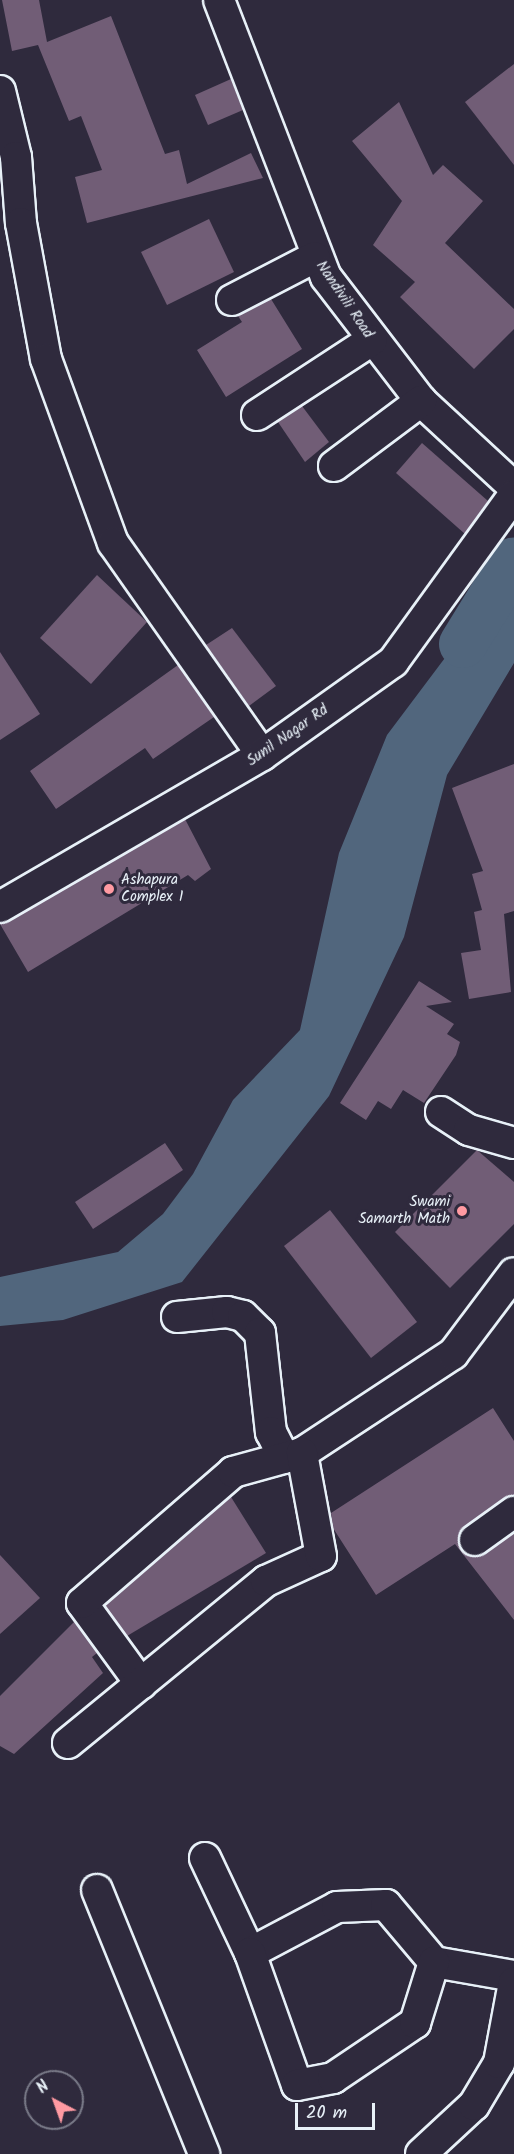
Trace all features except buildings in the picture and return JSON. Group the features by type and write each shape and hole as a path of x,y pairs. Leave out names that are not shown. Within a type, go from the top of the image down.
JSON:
{"street":[{"name":"Nandivili Road","path":"219,0 315,256 372,340 421,402 514,488"},
{"path":"0,91 16,157 10,218 46,359 113,543 262,755"},
{"path":"232,300 315,256"},
{"path":"257,415 372,340"},
{"path":"334,466 421,402"},
{"name":"Sunil Nagar Rd","path":"0,907 262,755 393,662 514,495"},
{"path":"441,1112 469,1130 514,1143"},
{"path":"141,1684 82,1603 233,1472 293,1456 453,1354 514,1273"},
{"path":"68,1743 266,1581 321,1556 293,1456 271,1432 260,1333 243,1316 227,1312 177,1317"},
{"path":"475,1540 514,1512"},
{"path":"205,1858 250,1953 297,2085 333,2078 415,2024 434,1962"},
{"path":"97,1890 204,2154"},
{"path":"250,1953 337,1907 386,1905 434,1962 514,1976"},
{"path":"421,2154 474,2105 499,2063 514,1982"}],"water":[{"path":"514,550 514,663 447,775 404,937 329,1096 182,1282 63,1320 0,1326 0,1277 118,1252 163,1214 193,1174 233,1100 300,1030 339,853 387,735 499,586"}],"waterway":[{"path":"463,644 514,561"}],"place":[{"name":"Ashapura Complex 1","path":"109,889"},
{"name":"Swami Samarth Math","path":"462,1211"}]}
